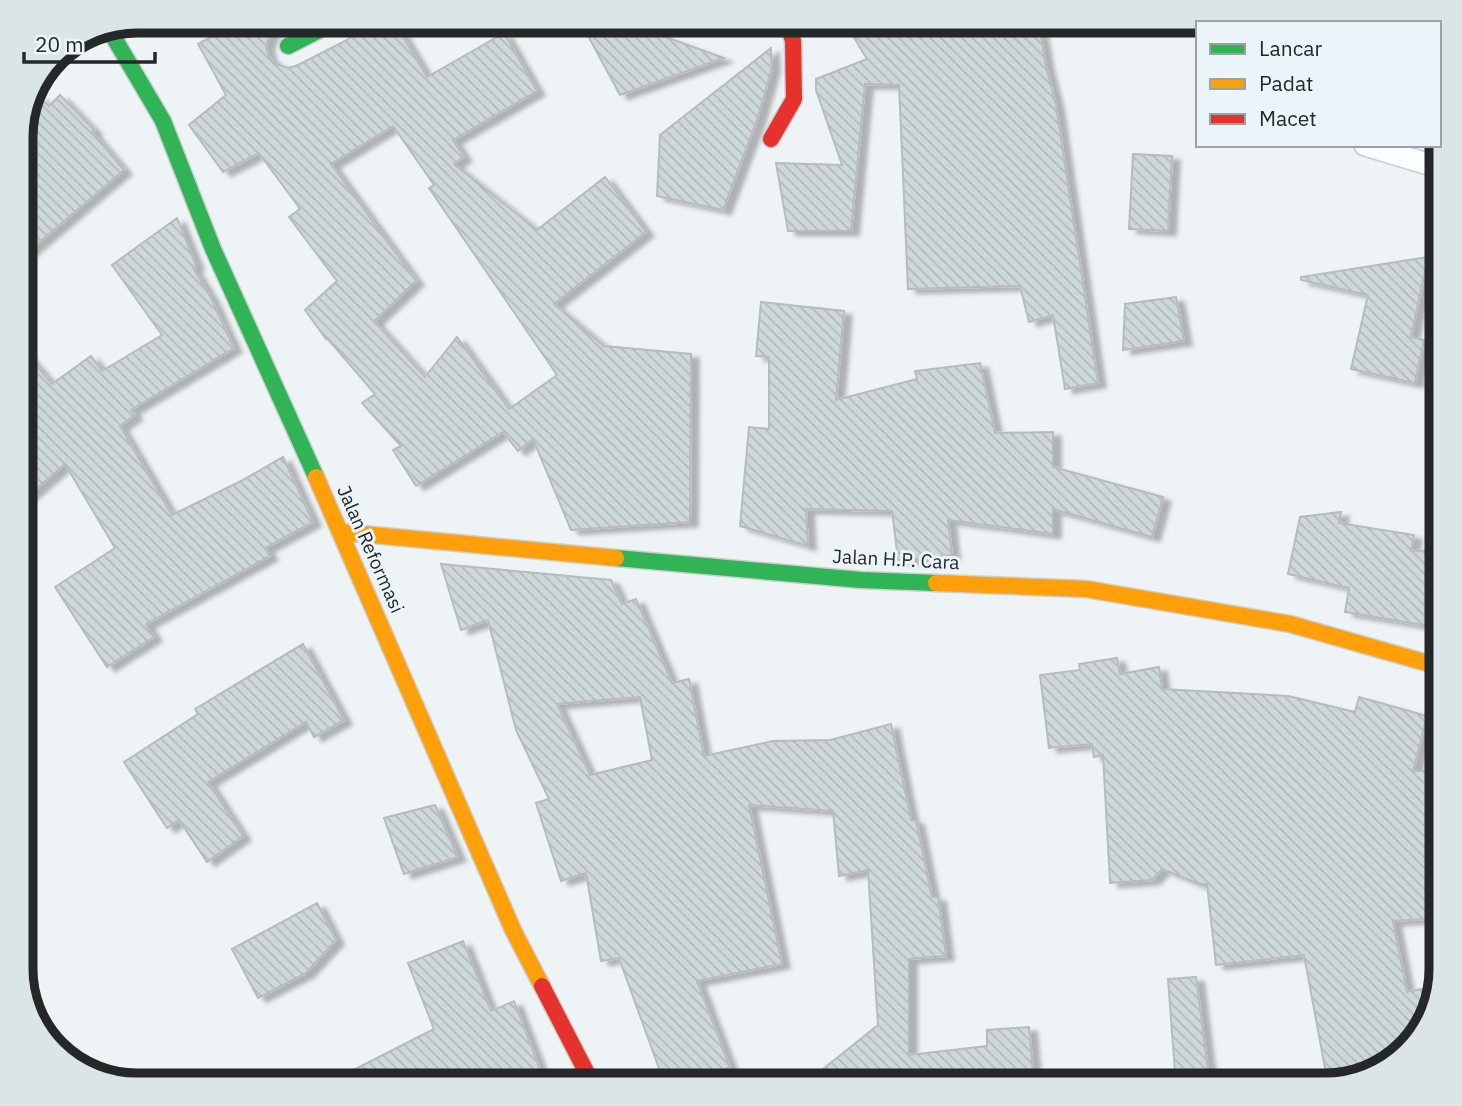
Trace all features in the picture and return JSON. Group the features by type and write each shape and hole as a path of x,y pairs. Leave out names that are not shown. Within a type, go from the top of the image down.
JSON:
{"street":[{"path":"288,46 313,33"},
{"path":"771,139 794,99 791,33"},
{"name":"Jalan Reformasi","path":"113,36 163,121 214,249 341,532 513,930 587,1073"},
{"name":"Jalan H.P. Cara","path":"341,532 479,547 861,580 1086,589 1290,624 1429,664"}],"lane":[{"path":"1372,147 1429,164"}],"building":[{"path":"218,33 271,33 266,46 269,57 276,64 288,68 347,40 355,33 401,33 427,77 504,33 537,91 453,140 464,157 454,164 537,230 605,177 646,232 554,304 604,346 691,354 690,522 571,530 533,439 518,451 503,432 416,486 393,450 401,446 362,403 375,394 326,339 305,310 337,281 289,217 300,209 259,153 223,172 189,125 226,95 198,44","holes":["393,126 434,185 429,188 557,375 509,409 457,337 425,377 374,321 416,281 331,164"]},
{"path":"586,33 654,33 724,58 620,95"},
{"path":"851,33 1040,33 1056,105 1098,383 1065,389 1053,315 1029,322 1020,286 908,289 899,85 865,84 851,231 788,231 776,163 842,165 816,90 816,79 867,59"},
{"path":"771,48 772,68 757,120 723,210 657,196 660,135"},
{"path":"60,95 94,130 92,132 124,170 33,248 33,130 41,99 49,106"},
{"path":"1133,154 1172,156 1168,231 1129,229"},
{"path":"177,218 196,265 193,268 211,298 234,348 131,410 135,415 120,426 172,515 283,457 313,522 265,548 270,556 146,624 154,637 107,667 55,587 115,548 65,464 33,492 33,362 52,384 91,356 102,371 162,335 112,265"},
{"path":"1428,257 1411,337 1424,340 1415,383 1351,369 1368,295 1301,280 1301,277"},
{"path":"1176,297 1184,341 1123,350 1125,304"},
{"path":"761,302 844,311 836,400 917,379 915,371 980,363 995,433 1053,432 1053,467 1163,497 1152,537 1053,509 1053,534 948,520 952,555 898,560 892,511 806,509 808,546 740,526 749,427 769,429 769,357 756,356"},
{"path":"1341,512 1339,523 1414,535 1411,551 1429,550 1429,626 1345,612 1349,588 1288,574 1300,517"},
{"path":"441,564 611,580 622,604 636,599 672,683 689,679 704,756 773,741 830,740 891,724 911,820 916,820 932,897 938,897 946,956 909,959 909,1055 987,1046 987,1030 1029,1027 1033,1073 818,1073 878,1025 868,870 839,876 833,811 749,805 782,964 697,981 730,1067 715,1073 661,1073 619,958 601,961 586,873 561,881 536,803 549,799 516,730 488,620 461,630","holes":["640,697 652,760 590,775 557,704"]},
{"path":"303,644 344,720 314,737 306,722 208,782 243,836 207,862 179,820 167,828 124,762 198,714 195,709"},
{"path":"1117,658 1120,674 1159,667 1162,689 1288,696 1355,712 1359,697 1427,716 1413,771 1429,771 1429,919 1393,921 1407,992 1427,988 1415,1021 1383,1055 1358,1067 1326,1073 1304,955 1216,965 1207,884 1199,884 1162,869 1152,880 1110,883 1103,755 1094,757 1092,744 1049,748 1040,675 1080,670 1079,664"},
{"path":"435,805 458,857 404,874 384,818"},
{"path":"317,903 336,940 306,973 258,998 232,949"},
{"path":"463,941 491,1011 514,1001 541,1073 348,1073 434,1029 408,963"},
{"path":"1196,977 1208,1073 1175,1073 1168,979"}],"traffic: fast":[{"path":"288,46 313,33"},
{"path":"113,36 163,121 213,249 316,477"},
{"path":"616,558 861,580 936,583"}],"traffic: slow":[{"path":"316,477 513,930 542,986"},
{"path":"341,532 616,558"},
{"path":"936,583 1086,589 1290,624 1429,664"}],"traffic: jam":[{"path":"771,139 794,99 791,33"},
{"path":"542,986 587,1073"}]}
